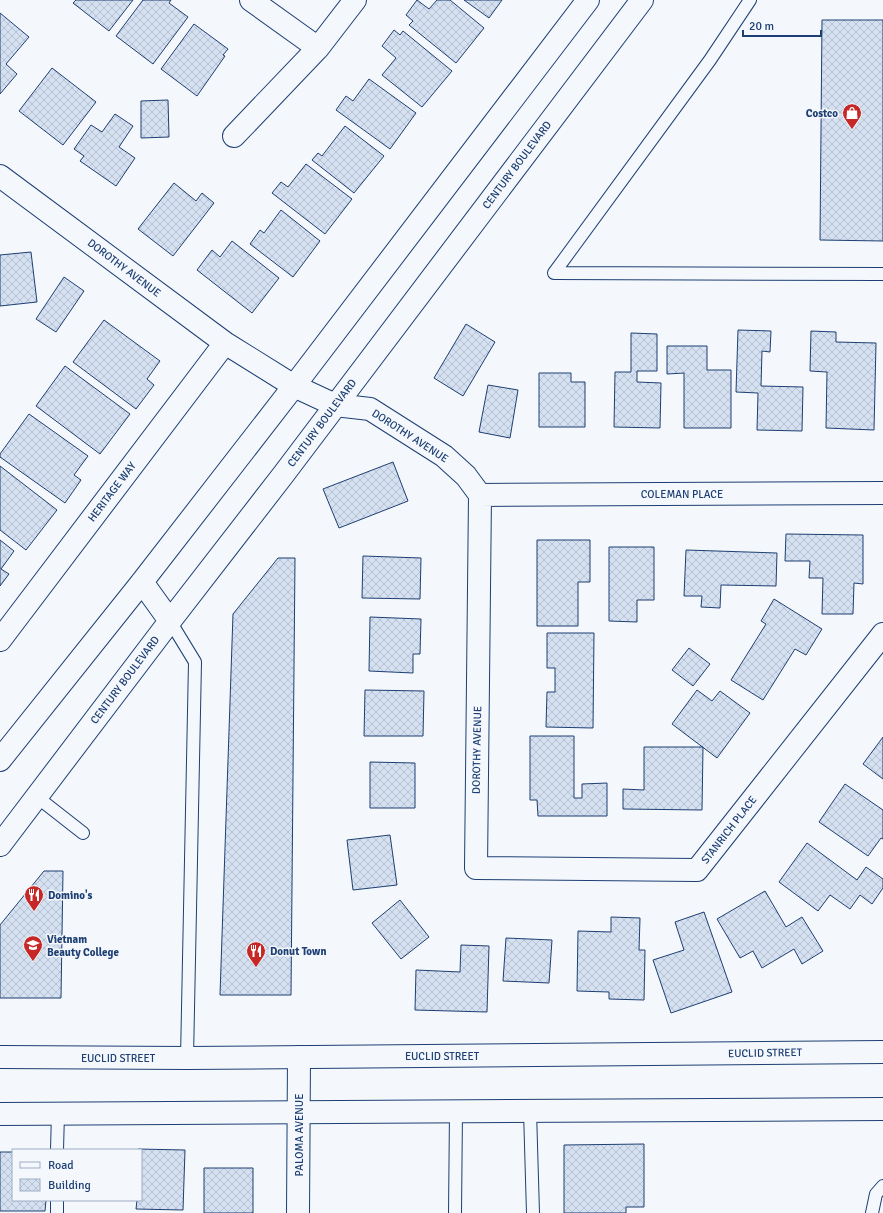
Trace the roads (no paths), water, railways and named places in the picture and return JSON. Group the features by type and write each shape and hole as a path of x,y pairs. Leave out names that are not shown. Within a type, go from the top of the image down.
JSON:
{"main road":[{"path":"251,0 318,48"},
{"path":"234,136 318,48 355,0"},
{"path":"0,760 142,582 294,386 588,0"},
{"name":"CENTURY BOULEVARD","path":"0,845 283,475 642,0"},
{"name":"DOROTHY AVENUE","path":"0,176 225,343 294,386 335,405 370,409 444,456 466,476 480,495 476,868"},
{"name":"HERITAGE WAY","path":"0,640 225,343"},
{"name":"COLEMAN PLACE","path":"480,495 883,493"},
{"path":"142,582 170,621"},
{"name":"STANRICH PLACE","path":"476,868 697,870 883,634"},
{"name":"EUCLID STREET","path":"0,1057 187,1058 883,1052"},
{"name":"PALOMA AVENUE","path":"298,1213 299,1057"},
{"path":"0,1114 883,1108"}],"lane":[{"path":"750,0 710,60 554,273 883,274"},
{"path":"170,621 195,662 187,1058"},
{"path":"37,797 83,833"},
{"path":"455,1213 456,1111"},
{"path":"530,1111 533,1213"},
{"path":"57,1149 58,1113"},
{"path":"872,1213 876,1194 883,1186"},
{"path":"57,1201 57,1213"}],"place":[{"name":"Costco","path":"852,130"},
{"name":"Domino's","path":"34,912"},
{"name":"Vietnam Beauty College","path":"33,962"},
{"name":"Donut Town","path":"256,968"}]}
